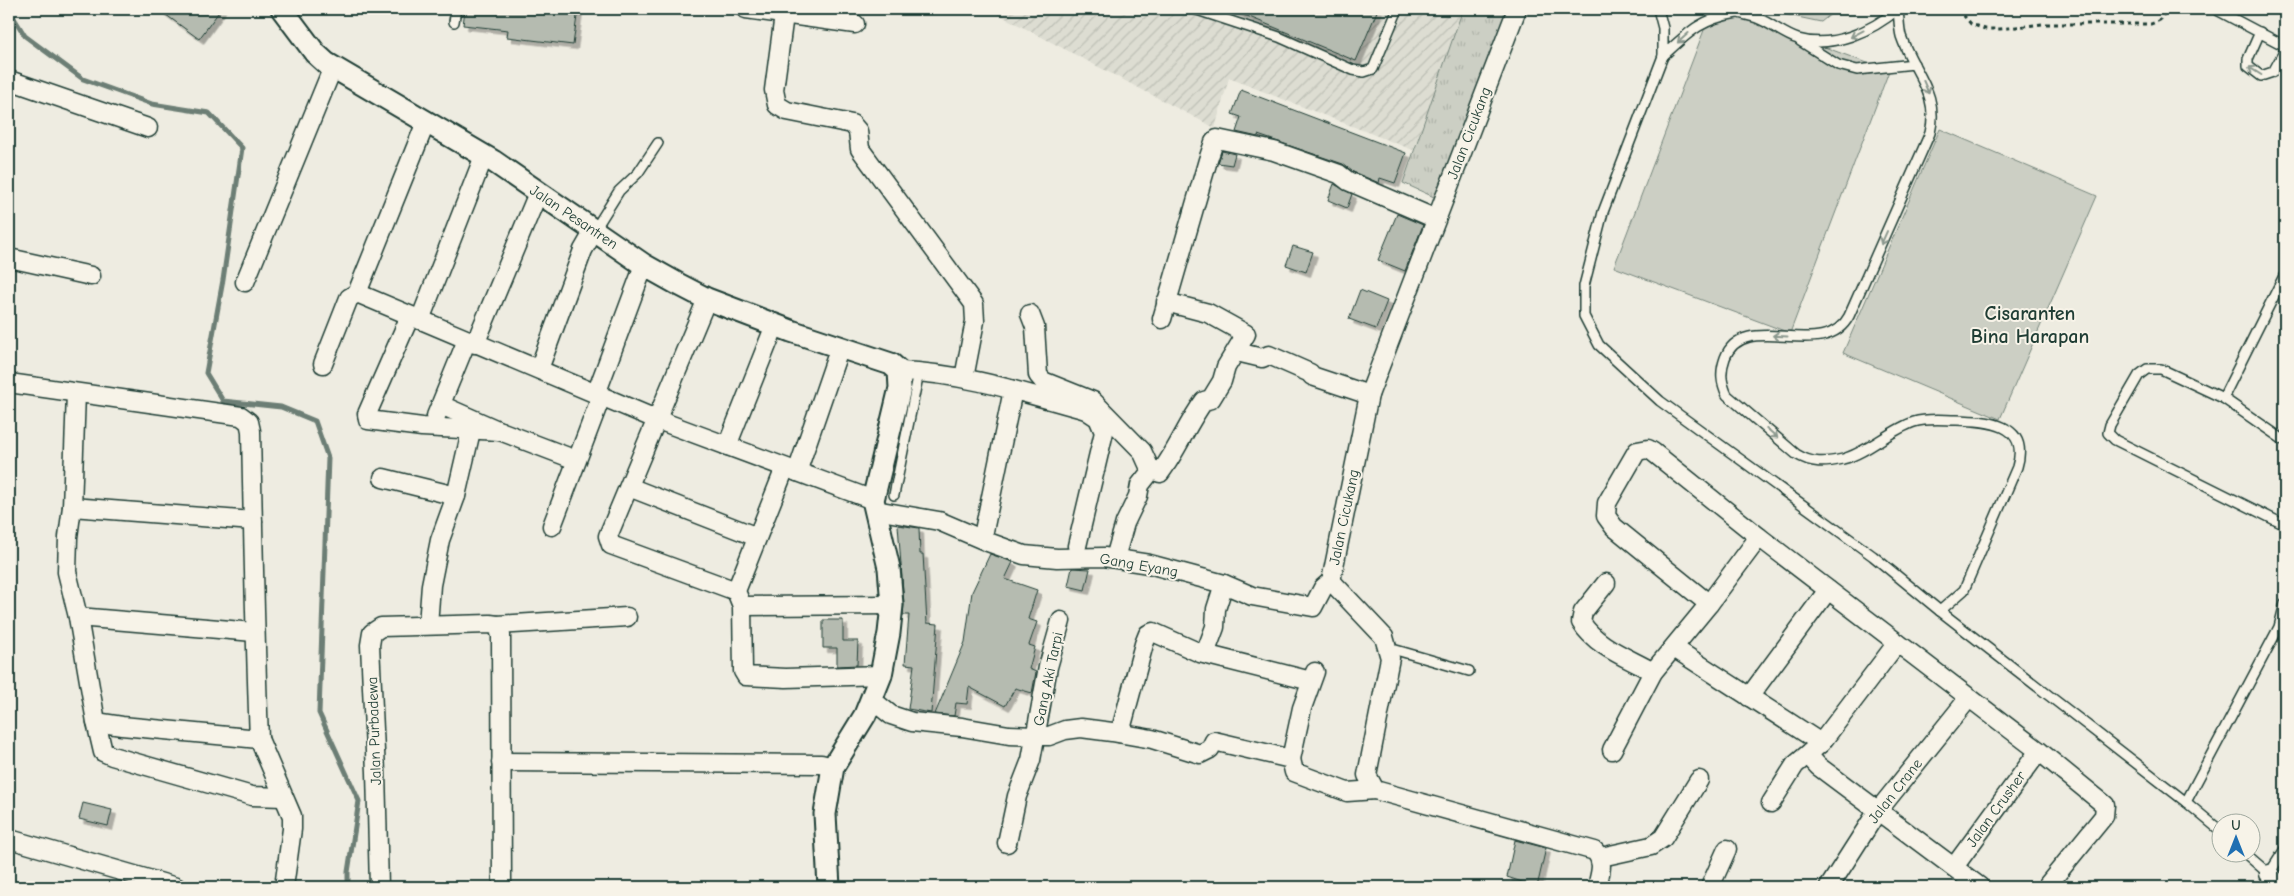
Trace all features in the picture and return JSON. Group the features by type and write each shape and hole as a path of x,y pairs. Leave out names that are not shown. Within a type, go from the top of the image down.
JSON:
{"street":[{"name":"Jalan Pesantren","path":"282,9 315,53 333,67 424,128 484,156 644,265 707,299 774,325 891,364 909,372"},
{"path":"746,9 855,24"},
{"name":"Jalan Cicukang","path":"1389,648 1384,636 1331,581 1369,395 1517,9"},
{"path":"784,15 774,90 777,105 787,111 852,124 858,131 860,149 974,304 975,321 964,378"},
{"path":"245,282 333,67"},
{"path":"9,80 148,128"},
{"path":"323,364 349,298 356,292 424,128"},
{"path":"1115,558 1125,523 1138,496 1140,485 1151,471 1156,470 1160,473 1168,462 1189,421 1204,400 1211,399 1222,381 1226,367 1237,352 1246,334 1208,313 1164,311 1214,142 1217,139 1274,151 1339,174 1348,181 1436,219"},
{"path":"484,156 415,318 367,418 377,422 431,428 470,432 500,432"},
{"path":"431,428 538,193"},
{"path":"539,369 583,250 594,231"},
{"path":"9,258 91,276"},
{"path":"552,526 644,265"},
{"name":"Gang Eyang","path":"356,292 539,369 598,396 791,470 874,505 939,521 988,542 1024,554 1057,558 1115,558 1150,564 1224,584 1252,596 1313,607 1323,588 1331,581"},
{"path":"707,299 608,536 611,545 739,599 892,605"},
{"path":"1030,314 1035,327 1038,374 1043,382 1093,400 1142,451 1151,471"},
{"path":"727,446 774,325"},
{"path":"840,347 791,470 757,537 739,599 743,671 746,676 786,678 881,675"},
{"path":"1237,352 1262,358 1269,355 1310,372 1312,376 1369,395"},
{"path":"829,887 825,814 832,766 865,715 881,675 892,605 889,568 874,505 900,388 909,372 964,378 1086,410 1098,418 1104,432 1077,546"},
{"path":"9,383 240,416 249,422 251,431 255,559 254,632 259,739 292,816 284,887"},
{"path":"984,531 1013,390"},
{"path":"76,393 72,507 68,537 67,572 78,617 103,752 252,796 283,797"},
{"path":"440,406 500,432 576,460"},
{"path":"470,432 456,496 440,540 431,585 428,625 497,625 627,618"},
{"path":"1709,604 1614,527 1606,516 1607,503 1637,451 1648,449 1653,452 1759,537 2106,805 2104,816 2046,887"},
{"path":"383,478 456,496"},
{"path":"629,487 757,537"},
{"path":"72,507 253,521"},
{"path":"1612,750 1654,672 1709,604 1759,537"},
{"path":"1606,582 1583,612 1581,622 1586,631 1598,642 1654,672"},
{"path":"1205,654 1215,627 1216,608 1224,584"},
{"path":"1749,697 1828,590"},
{"path":"78,617 254,632"},
{"name":"Gang Aki Tarpi","path":"1007,843 1017,796 1031,760 1048,667 1061,621"},
{"name":"Jalan Purbadewa","path":"378,887 376,772 370,646 372,633 381,627 428,625"},
{"path":"497,625 501,635 502,887"},
{"path":"1120,733 1148,634 1153,632 1205,654 1313,677 1300,714 1291,759 1294,772 1310,780 1347,792 1375,790 1596,851 1601,857 1602,865 1596,887"},
{"path":"1771,803 1795,765 1822,743 1897,643"},
{"path":"1375,790 1367,775 1390,658 1389,648"},
{"path":"1674,648 1822,743"},
{"path":"872,699 891,715 912,722 1036,736 1049,736 1065,730 1081,728 1152,739 1200,754 1210,750 1214,741 1291,759"},
{"name":"Jalan Crane","path":"1829,887 1878,812 1968,699"},
{"path":"96,722 259,739"},
{"name":"Jalan Crusher","path":"1954,867 2038,751"},
{"path":"1808,755 1818,766 1980,887"},
{"path":"501,762 821,764 832,766"},
{"path":"1601,857 1651,846 1663,838 1699,780"},
{"path":"13,840 176,887"},
{"path":"1710,887 1727,849"},
{"path":"2270,874 2282,887"}],"lane":[{"path":"454,22 456,9"},
{"path":"1194,9 1279,37 1353,70 1364,72 1373,69 1398,9"},
{"path":"1658,9 1663,28 1663,56 1603,212 1584,286 1584,316 1599,345 1660,401 1873,556 1940,611 2212,824"},
{"path":"1727,9 1758,18 1797,39 1838,66 1857,70 1914,64"},
{"path":"1797,39 1819,42 1849,38 1898,9 1901,35 1928,90 1934,119 1930,133 1845,324 1829,334 1815,338 1766,335 1751,336 1736,343 1727,353 1722,368 1721,382 1727,395 1796,454 1808,461 1824,462 1846,458 1916,422 1932,420 1992,422 2004,426 2012,434 2019,444 2021,455 2018,467 1964,590 1940,611"},
{"path":"2216,9 2260,32 2285,48 2273,72 2261,76 2248,66 2248,58 2260,32"},
{"path":"1663,56 1703,22 1717,16 1737,13"},
{"path":"594,231 619,190 638,173 658,143"},
{"path":"2223,398 2285,274"},
{"path":"2285,441 2223,398 2161,369 2147,369 2139,374 2110,425 2108,433 2115,440 2285,525"},
{"path":"894,495 909,372"},
{"path":"2186,802 2279,627 2285,603"},
{"path":"1389,648 1469,671"},
{"path":"2258,864 2270,874 2285,849"}],"path":[{"path":"1958,9 1971,24 1985,29 2000,29 2042,24 2151,24 2160,20 2167,9"}],"shaded area":[{"path":"157,9 229,9 205,43"},
{"path":"988,9 1509,9 1450,58 1413,150 1229,78 1215,128"}],"green space":[{"path":"1463,9 1514,9 1445,202 1403,183"},
{"path":"1712,9 1722,9 1889,71 1790,333 1614,267"},
{"path":"1760,9 1837,9 1821,22"},
{"path":"1940,129 2097,196 2000,419 1843,353"}],"building":[{"path":"158,9 221,9 199,39"},
{"path":"465,9 578,9 573,45 507,37 508,30 463,25"},
{"path":"1230,9 1378,9 1356,61"},
{"path":"1241,90 1406,153 1395,183 1380,178 1379,183 1353,172 1343,164 1258,135 1258,137 1236,132 1241,117 1232,114"},
{"path":"1222,151 1235,154 1232,165 1218,163"},
{"path":"1334,184 1352,194 1347,208 1328,200"},
{"path":"1397,214 1423,225 1405,271 1378,260"},
{"path":"1293,246 1313,252 1306,272 1286,265"},
{"path":"1360,290 1387,301 1376,329 1349,319"},
{"path":"898,525 919,528 920,554 923,554 927,623 938,624 931,713 908,709 914,665 905,664 909,615 903,615 904,604"},
{"path":"990,554 1013,562 1005,579 1037,590 1028,619 1037,622 1029,645 1035,647 1029,669 1036,672 1032,693 1015,688 1005,706 969,687 967,704 956,703 954,716 935,714 965,642 972,592"},
{"path":"1072,568 1090,569 1085,590 1068,586"},
{"path":"823,620 843,620 843,641 858,641 857,665 837,666 837,648 823,648"},
{"path":"83,803 112,810 108,826 79,819"},
{"path":"1515,840 1546,848 1537,887 1507,877"}],"waterway":[{"path":"9,10 25,36 83,79 152,104 209,113 242,148 223,280 206,373 223,401 281,407 315,421 328,458 319,713 359,801 348,872 348,887"}],"district":[{"name":"Cisaranten Bina Harapan","path":"2030,324"}]}
